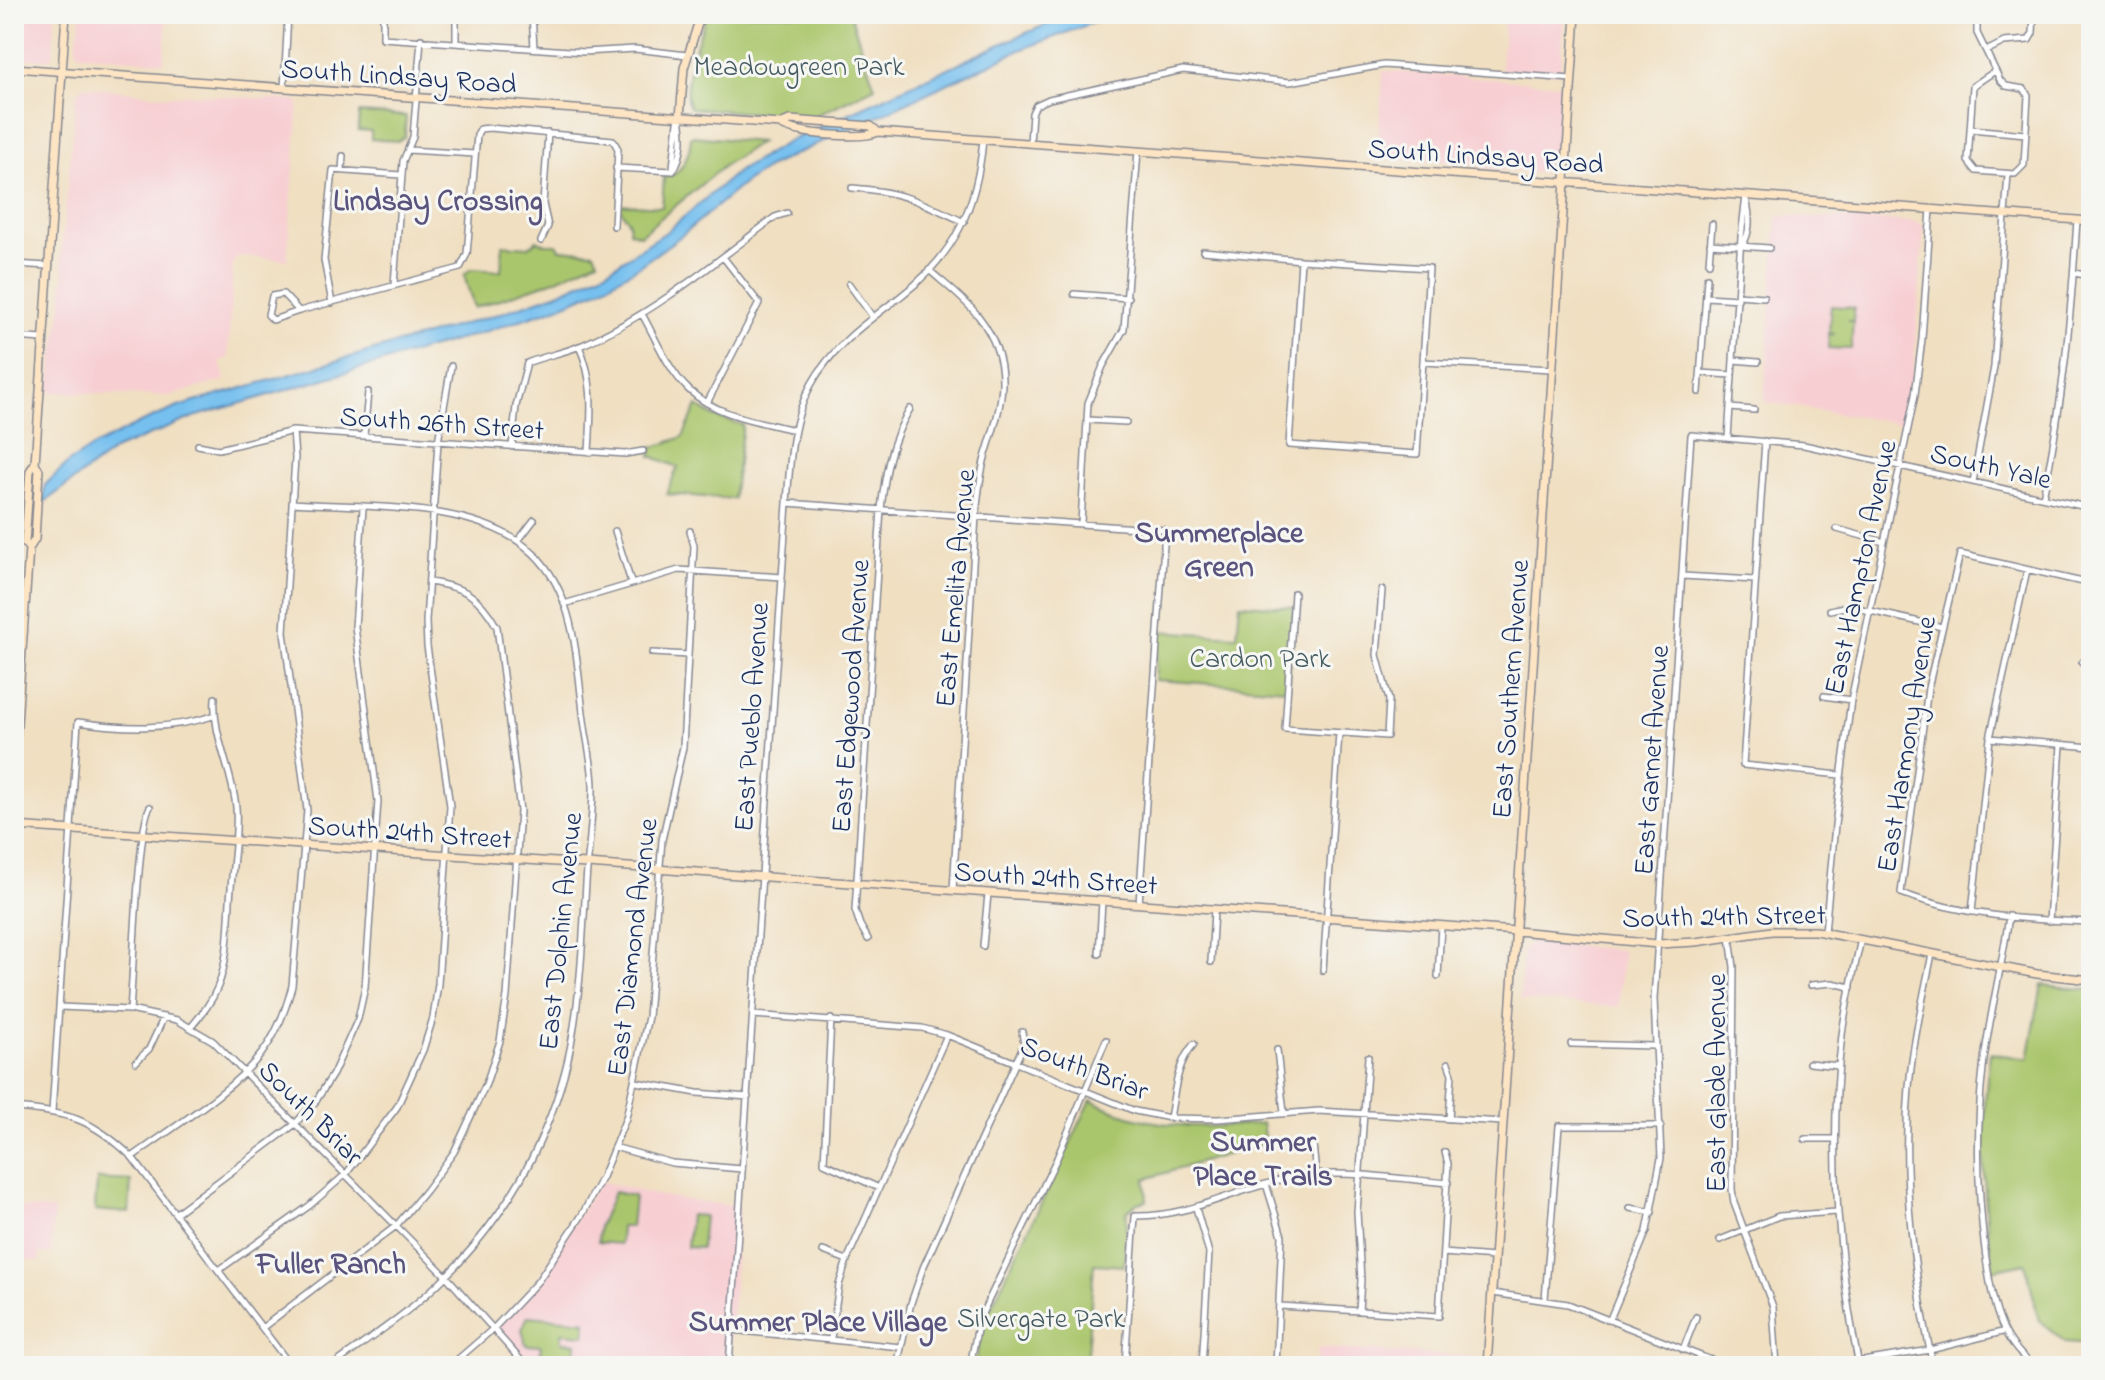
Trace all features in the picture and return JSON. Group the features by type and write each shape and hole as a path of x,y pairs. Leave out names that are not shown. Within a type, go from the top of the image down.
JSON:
{"main road":[{"path":"29,549 25,543 28,498 30,471 35,463 66,14"},
{"path":"680,117 687,55 701,14"},
{"name":"East Southern Avenue","path":"1487,1366 1576,14"},
{"name":"South Lindsay Road","path":"14,68 780,124 790,120 871,126 878,132"},
{"name":"South Lindsay Road","path":"780,124 789,130 800,131 869,136 878,132 2091,221"},
{"path":"14,767 18,665 29,549 35,539 39,470 35,463"},
{"name":"South 24th Street","path":"14,826 587,864 1658,944 1783,931 1825,932 2002,968 2091,980"}],"street":[{"path":"284,88 288,14"},
{"path":"383,14 383,38 584,52 635,49 687,55"},
{"path":"456,14 456,43"},
{"path":"532,14 534,48"},
{"path":"897,18 906,19 920,14"},
{"path":"1977,14 1976,30 2003,84 2022,88 2027,93 2023,167 2018,173 1978,172 1971,169 1968,159 1973,86 1995,71"},
{"path":"1986,51 2004,42 2029,40 2033,33 2034,14"},
{"path":"394,285 401,175 413,137 421,39"},
{"path":"1030,143 1032,113 1036,105 1049,99 1172,71 1290,82 1384,65 1572,79"},
{"path":"616,168 673,171 681,151 680,117"},
{"path":"299,311 283,294 272,296 268,315 273,320 280,319 299,311 460,268 464,263 480,129 609,138 615,141 618,149 614,226"},
{"path":"1970,129 2026,134"},
{"path":"541,241 548,226 543,204 548,133"},
{"name":"East Pueblo Avenue","path":"729,1366 794,430 800,407 819,370 844,341 902,295 950,246 964,222 977,184 983,140"},
{"path":"408,150 475,154"},
{"path":"1081,523 1088,403 1094,385 1124,329 1138,151"},
{"path":"342,170 343,156"},
{"path":"332,303 324,260 333,170 401,175"},
{"path":"1973,482 1994,367 2008,174"},
{"path":"852,188 877,189 916,198 964,222"},
{"path":"1728,438 1746,196"},
{"name":"East Hampton Avenue","path":"1825,932 1840,775 1851,700 1920,363 1931,209"},
{"path":"512,447 516,406 527,363 579,346 642,314 775,217 787,213"},
{"path":"2043,497 2058,430 2077,220"},
{"path":"1709,263 1712,224"},
{"path":"1710,244 1769,248"},
{"path":"1203,251 1429,268 1417,454 1289,445 1301,260"},
{"path":"707,403 759,303 723,257"},
{"path":"14,264 48,266"},
{"name":"East Emelita Avenue","path":"929,270 979,318 997,351 1002,374 1002,401 980,480 976,516 953,891"},
{"path":"2074,273 2091,276"},
{"path":"1699,392 1707,278"},
{"path":"849,284 872,316"},
{"path":"1074,294 1128,298"},
{"path":"1706,297 1764,297"},
{"path":"642,314 675,373 689,390 707,403 736,416 794,430"},
{"path":"14,337 43,339"},
{"path":"579,346 588,366 592,393 589,452"},
{"path":"1733,360 1758,362"},
{"path":"1423,362 1552,369"},
{"path":"219,1270 309,1206 346,1174 397,1107 423,1050 433,1018 450,806 427,646 438,442 451,366"},
{"path":"1701,373 1732,375"},
{"path":"364,436 368,392"},
{"path":"1730,408 1754,410"},
{"name":"East Edgewood Avenue","path":"868,939 855,910 881,509 886,470 899,426 910,409"},
{"path":"1087,420 1126,422"},
{"path":"132,1157 244,1074 264,1052 274,1034 286,1011 292,986 305,845 305,788 284,632 293,431"},
{"name":"South 26th Street","path":"198,445 219,449 293,431 589,452 625,454 643,451"},
{"name":"South Yale","path":"1691,435 1804,445 2091,508"},
{"name":"East Garnet Avenue","path":"1610,1319 1639,1253 1652,1212 1660,1166 1661,1126 1653,1022 1691,435"},
{"path":"1765,441 1743,765 1840,775"},
{"name":"East Dolphin Avenue","path":"292,503 434,512 473,519 518,541 544,566 564,604 572,631 593,789 577,1006 564,1075 539,1144 507,1201 446,1276 332,1366"},
{"path":"787,503 1165,530 1139,904"},
{"path":"176,1213 294,1125 316,1101 333,1074 358,1019 365,987 378,801 355,627 363,508"},
{"path":"518,541 534,520"},
{"path":"1837,529 1884,542"},
{"path":"615,531 631,582"},
{"name":"East Diamond Avenue","path":"450,1366 494,1328 538,1281 560,1248 594,1192 614,1147 636,1082 648,1017 662,840 683,747 694,546 690,531"},
{"name":"East Harmony Avenue","path":"1972,913 1939,907 1901,893 1928,688 1960,554 2027,570"},
{"path":"564,604 679,570 782,577"},
{"path":"2091,584 2027,570 1990,738 1972,913 2091,922"},
{"path":"1682,576 1755,580"},
{"path":"262,1328 396,1226 426,1190 454,1152 486,1084 500,1041 507,996 520,811 497,627 487,609 462,588 429,582"},
{"path":"1294,593 1285,729 1387,736 1389,700 1377,655 1382,590"},
{"path":"1830,610 1848,606 1942,627"},
{"path":"652,653 688,655"},
{"path":"2082,662 2091,671"},
{"path":"1824,696 1851,700"},
{"path":"191,1027 210,1005 220,983 235,839 236,807 213,716 215,698"},
{"path":"52,1112 78,722 158,728 184,725 213,716"},
{"path":"1323,970 1339,733"},
{"path":"1990,738 2091,747"},
{"path":"2049,921 2061,745"},
{"path":"130,1010 143,834 145,814 150,807"},
{"path":"983,946 988,894"},
{"path":"1099,954 1102,901"},
{"path":"1211,962 1214,911"},
{"path":"2009,916 1983,1065 1978,1155 1985,1246 1994,1303 2002,1332 2020,1356 2034,1366"},
{"path":"1438,976 1441,927"},
{"name":"East Glade Avenue","path":"1730,937 1734,967 1732,1189 1773,1307 1777,1366"},
{"path":"1859,1364 1843,1279 1835,1139 1839,1066 1861,938"},
{"path":"1932,954 1913,1051 1907,1140 1909,1211 1933,1366"},
{"path":"1811,985 1832,983 1851,987"},
{"name":"South Briar","path":"59,1007 130,1010 164,1017 191,1027 213,1041 446,1276 526,1366"},
{"name":"South Briar","path":"753,1015 907,1026 947,1035 1135,1111 1170,1118 1218,1119 1319,1111 1503,1122"},
{"path":"136,1062 149,1049 164,1017"},
{"path":"831,1019 824,1163 879,1188"},
{"path":"897,1366 911,1303 923,1268 1024,1044 1022,1032"},
{"path":"831,1338 839,1285 847,1260 947,1035"},
{"path":"970,1366 979,1320 1057,1158 1106,1040"},
{"path":"1170,1118 1178,1073 1185,1055 1194,1044"},
{"path":"1571,1044 1654,1046"},
{"path":"1277,1050 1284,1113"},
{"path":"1359,1311 1358,1176 1368,1057"},
{"path":"1448,1063 1452,1074 1449,1119"},
{"path":"1809,1063 1839,1066"},
{"path":"636,1082 697,1093 748,1097"},
{"path":"14,1108 80,1119 103,1131 132,1157 291,1366"},
{"path":"1545,1299 1559,1126 1661,1126"},
{"path":"1805,1139 1835,1139"},
{"path":"1313,1144 1316,1175"},
{"path":"614,1147 672,1163 742,1169"},
{"path":"1280,1306 1439,1316 1448,1183 1445,1152"},
{"path":"1125,1366 1135,1216 1162,1216 1266,1184 1316,1175 1448,1183"},
{"path":"1266,1184 1282,1236 1276,1366"},
{"path":"1196,1208 1209,1253 1202,1366"},
{"path":"1630,1208 1652,1212"},
{"path":"1720,1240 1779,1216 1837,1212"},
{"path":"823,1251 847,1260"},
{"path":"1443,1253 1495,1257"},
{"path":"1492,1293 1545,1299 1610,1319 1711,1360 1741,1366"},
{"path":"1683,1350 1696,1317"},
{"path":"731,1330 901,1347"},
{"path":"1833,1366 1930,1350 2002,1332"}],"shaded area":[{"path":"14,14 55,14 50,59 14,59"},
{"path":"81,14 167,14 164,62 79,54 76,47"},
{"path":"1461,14 1565,14 1560,73 1501,70 1504,22 1460,19"},
{"path":"1383,71 1558,84 1561,88 1555,168 1546,173 1484,168 1466,162 1377,159"},
{"path":"82,86 167,96 188,94 299,101 287,260 239,256 233,262 228,358 220,361 225,380 170,396 48,392 61,313 64,276 61,255 76,95"},
{"path":"1777,215 1916,222 1924,226 1913,379 1905,424 1764,402"},
{"path":"1530,942 1623,950 1619,1007 1520,1000 1523,950"},
{"path":"600,1181 656,1195 739,1207 729,1366 526,1366 494,1328 538,1281"},
{"path":"14,1207 54,1210 51,1254 40,1253 40,1261 14,1259"},
{"path":"1318,1348 1479,1357 1478,1366 1317,1366"}],"green space":[{"name":"Meadowgreen Park","path":"707,14 850,14 875,87 817,115 817,118 691,108 687,100 688,77"},
{"path":"359,113 406,116 405,137 398,141 371,139 371,131 358,130"},
{"path":"691,136 760,142 726,164 640,235 629,231 629,223 619,204 662,207 664,177 681,168"},
{"path":"537,240 557,244 560,249 594,252 598,260 550,282 474,308 464,275 471,269 501,271 503,245 529,247"},
{"path":"1831,306 1854,308 1853,321 1847,321 1853,322 1851,349 1828,348 1829,335 1835,334 1829,333"},
{"path":"697,406 715,417 743,425 733,499 666,494 678,467 651,456 652,448 683,437"},
{"name":"Cardon Park","path":"1240,604 1293,607 1288,689 1155,680 1158,631 1237,636"},
{"path":"2042,985 2091,990 2091,1344 2065,1342 2039,1320 2025,1263 1993,1270 1989,1243 1984,1135 1990,1053 2028,1059"},
{"name":"Silvergate Park","path":"1091,1100 1127,1115 1164,1124 1213,1126 1262,1123 1265,1143 1145,1179 1147,1201 1137,1203 1127,1212 1124,1266 1094,1264 1086,1366 975,1366 982,1326"},
{"path":"97,1179 131,1181 129,1213 95,1210"},
{"path":"614,1192 634,1196 631,1227 621,1227 620,1244 598,1242 599,1226"},
{"path":"690,1215 704,1216 701,1248 687,1247"},
{"path":"528,1316 586,1321 585,1335 562,1333 562,1342 576,1343 574,1366 560,1365 560,1360 540,1359 541,1346 526,1345 522,1329"}],"water":[{"path":"1072,14 1116,14 1020,50 774,164 748,180 681,236 635,269 596,291 478,334 194,417 116,449 43,503 45,485 69,462 142,422 181,406 495,315 558,293 606,271 666,232 737,172 789,141"}],"waterway":[{"path":"14,530 20,524"}],"district":[{"name":"Lindsay Crossing","path":"438,200"},
{"name":"Summerplace Green","path":"1219,549"},
{"name":"Summer Place Trails","path":"1263,1158"},
{"name":"Fuller Ranch","path":"331,1263"},
{"name":"Summer Place Village","path":"818,1321"}]}
